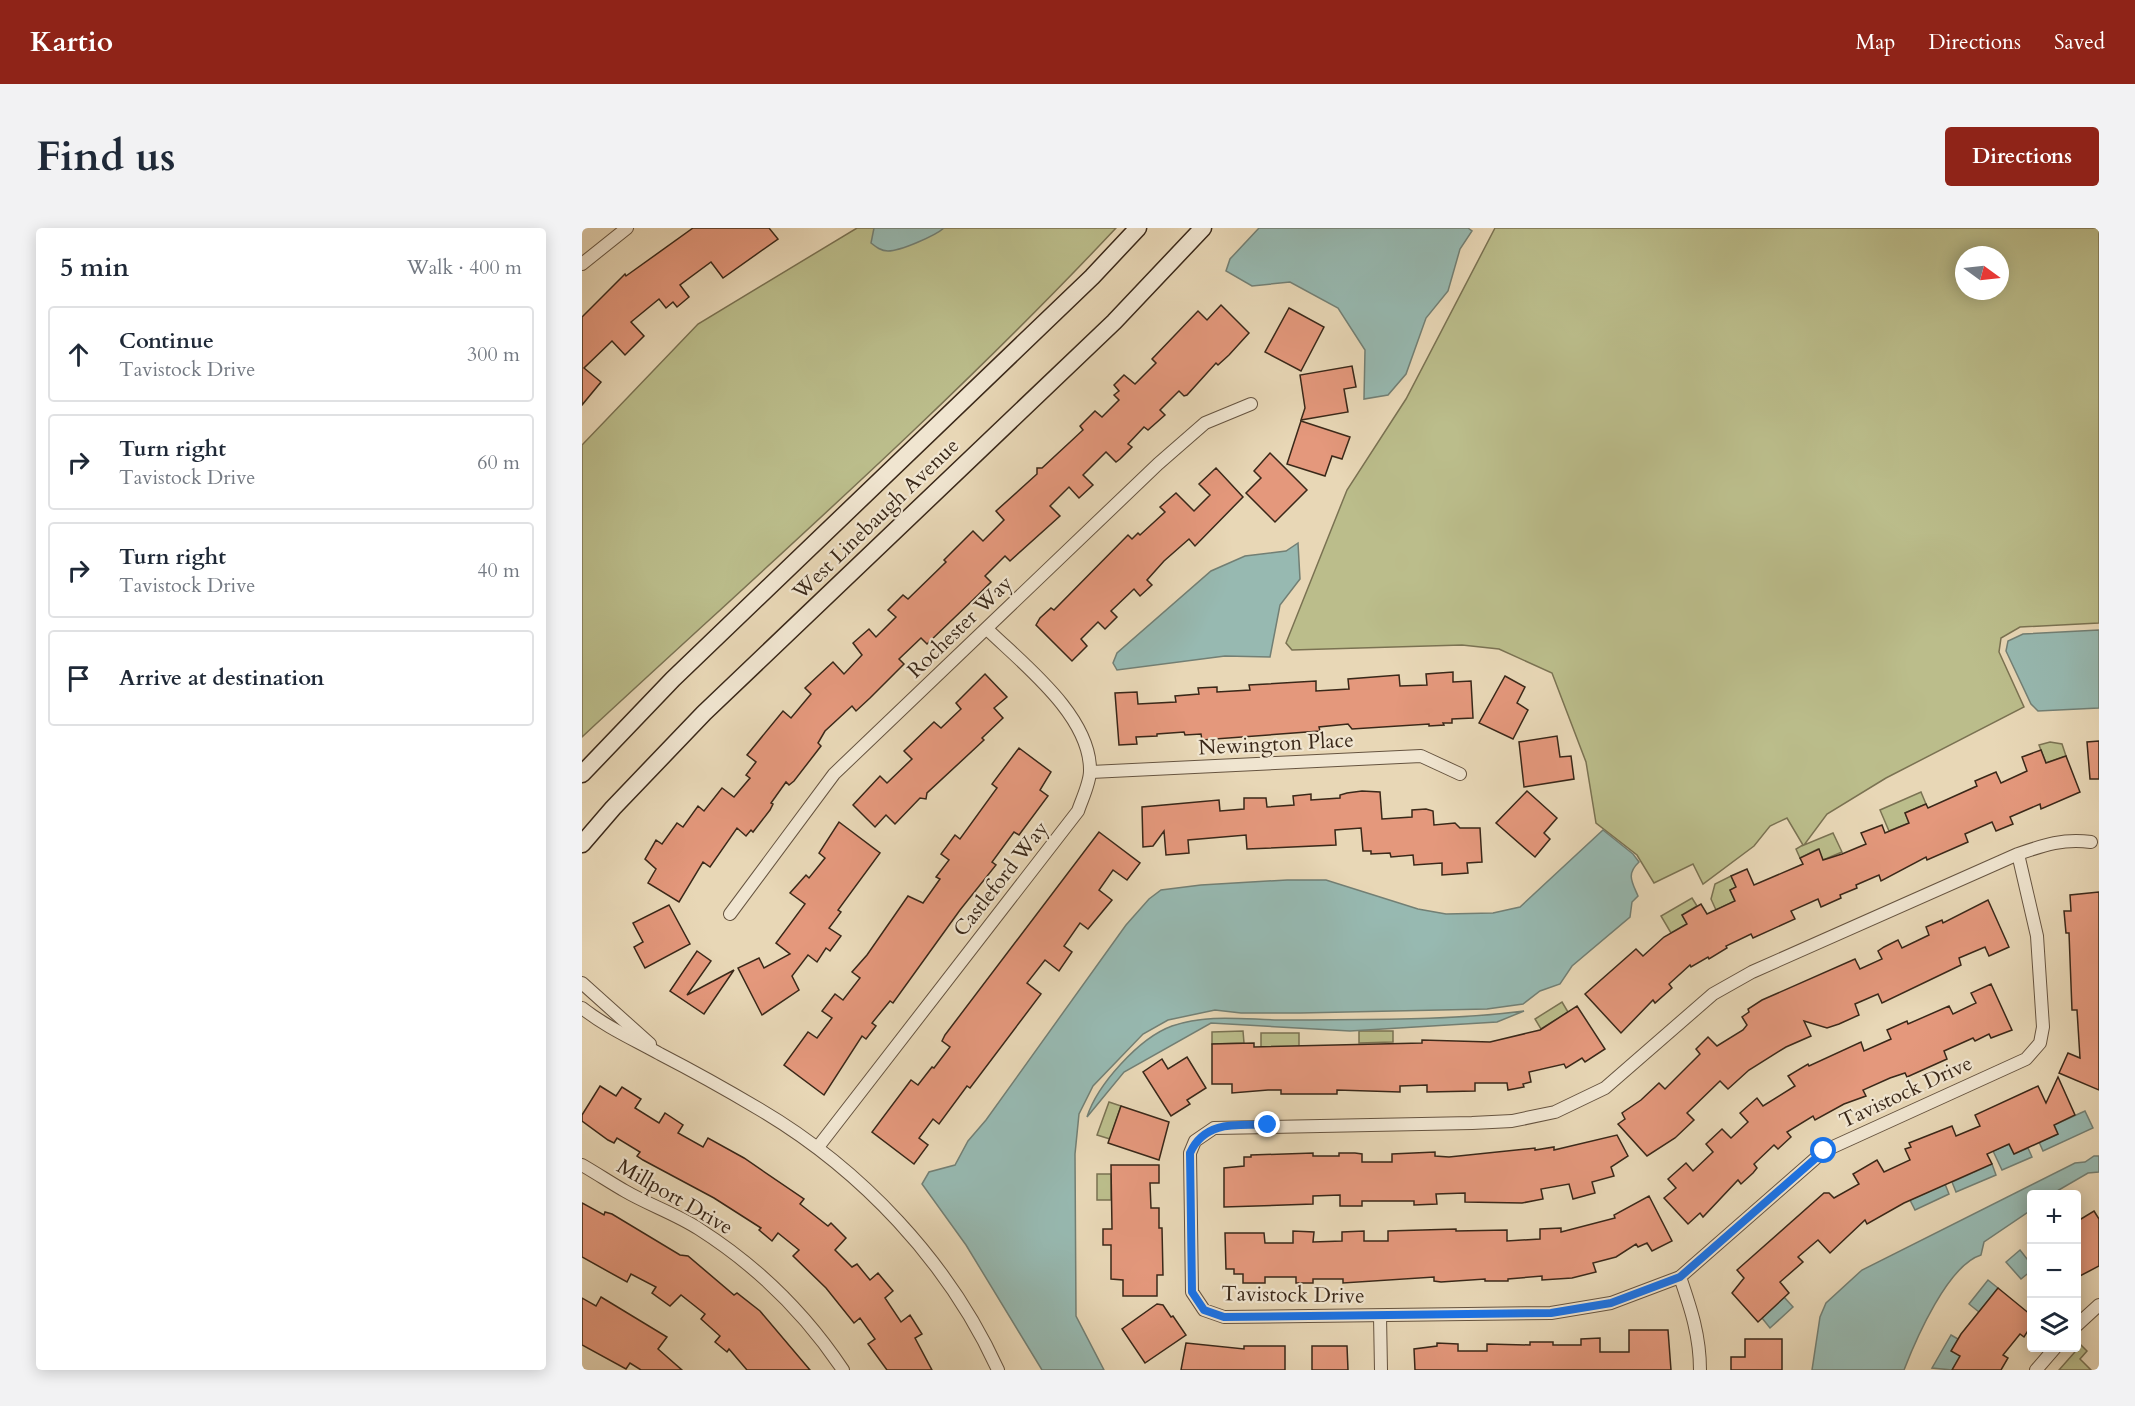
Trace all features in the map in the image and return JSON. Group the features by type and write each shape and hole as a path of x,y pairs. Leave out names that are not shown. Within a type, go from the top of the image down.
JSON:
{"main road":[{"name":"West Linebaugh Avenue","path":"582,774 673,679 1092,277 1138,228"},
{"name":"West Linebaugh Avenue","path":"582,844 613,808 705,713 1114,322 1203,228"}],"street":[{"path":"582,264 627,228"},
{"name":"Rochester Way","path":"730,914 834,774 1142,479 1205,423 1251,404"},
{"name":"Castleford Way","path":"818,1147 1078,811 1090,772 1085,744 1062,702 987,629"},
{"name":"Newington Place","path":"1090,772 1421,756 1460,774"},
{"name":"Tavistock Drive","path":"2018,854 2037,936 2043,1028 2040,1043 2026,1059 1824,1151 1680,1277 1611,1303 1551,1313 1224,1317 1204,1310 1192,1292 1190,1153 1195,1141 1214,1128 1225,1125 1472,1123 1512,1121 1556,1112 1605,1088 1682,1019 1713,994 1734,982 2018,854 2053,841 2075,839 2091,842"},
{"path":"582,983 660,1053"},
{"path":"582,1008 617,1032 660,1053 761,1110 818,1147 894,1216 946,1281 985,1341 998,1370"},
{"name":"Millport Drive","path":"582,1165 625,1191 698,1228 742,1259 787,1299 824,1341 843,1370"},
{"path":"1680,1277 1700,1343 1700,1370"},
{"path":"2081,1321 2099,1305"},
{"path":"1380,1316 1381,1370"},
{"path":"2036,1370 2051,1352"}],"green space":[{"path":"857,228 1116,228 921,424 582,737 582,445 698,324"},
{"path":"1495,228 2099,228 2099,623 2020,627 2001,638 1999,652 2024,707 1886,778 1827,814 1804,845 1833,833 1842,852 1823,860 1818,849 1800,858 1796,849 1803,845 1787,818 1770,826 1754,846 1703,884 1693,864 1654,883 1637,855 1596,823 1586,762 1552,673 1499,649 1462,645 1292,650 1286,643 1347,490 1406,399"},
{"path":"2050,742 2062,744 2066,756 2046,763 2039,745"},
{"path":"1921,792 1926,804 1905,813 1909,823 1889,831 1880,810"},
{"path":"1731,876 1736,887 1730,890 1735,901 1716,910 1711,899 1715,884"},
{"path":"1692,898 1697,906 1682,915 1687,924 1671,933 1661,916"},
{"path":"1562,1002 1568,1012 1541,1029 1535,1019"},
{"path":"1243,1031 1244,1043 1212,1044 1212,1032"},
{"path":"1359,1031 1393,1031 1393,1042 1359,1043"},
{"path":"1261,1033 1299,1033 1299,1047 1261,1047"},
{"path":"1109,1102 1121,1106 1110,1139 1097,1135"},
{"path":"1097,1174 1111,1174 1111,1200 1097,1200"},
{"path":"2081,1345 2087,1351 2080,1359 2091,1370 2059,1370 2075,1352 2081,1352"}],"water":[{"path":"874,228 944,228 901,249 888,251 881,250 871,243"},
{"path":"1259,228 1468,228 1472,231 1460,249 1448,291 1426,318 1406,374 1388,395 1364,399 1365,350 1338,308 1290,282 1252,286 1226,271 1230,259"},
{"path":"1298,543 1300,579 1280,605 1270,657 1225,656 1117,670 1113,663 1117,653 1211,571 1245,556 1286,551"},
{"path":"2099,630 2099,708 2038,711 2031,704 2006,651 2008,641 2023,634"},
{"path":"1603,830 1633,854 1639,862 1631,874 1638,896 1632,902 1630,917 1572,966 1560,984 1540,991 1523,1004 1487,1009 1300,1013 1241,1013 1215,1010 1168,1020 1143,1034 1093,1086 1079,1114 1075,1154 1076,1316 1104,1370 1042,1370 966,1245 922,1184 929,1172 955,1165 968,1141 986,1120 1126,925 1149,899 1161,890 1201,885 1326,880 1418,909 1446,914 1493,913 1520,907"},
{"path":"1524,1011 1497,1022 1350,1031 1211,1023 1124,1072 1087,1117 1100,1091 1133,1052 1159,1032 1186,1022 1214,1018 1286,1020 1435,1018"},
{"path":"2085,1111 2093,1128 2043,1151 2039,1142 2058,1134 2054,1125"},
{"path":"2009,1144 2014,1154 2028,1148 2032,1157 2002,1170 1993,1151"},
{"path":"2094,1156 2099,1156 2099,1172 2088,1173 2059,1190 2027,1190 2027,1213 1984,1242 1981,1255 1957,1273 1945,1288 1916,1340 1904,1370 1812,1370 1820,1317 1826,1303 1862,1270 2075,1163 2085,1162"},
{"path":"1992,1164 1996,1175 1956,1192 1952,1182"},
{"path":"1945,1184 1949,1194 1915,1210 1910,1200"},
{"path":"2020,1250 2027,1259 2027,1274 2021,1279 2006,1262"},
{"path":"1988,1280 1998,1288 1979,1312 1969,1304"},
{"path":"1784,1297 1793,1307 1770,1328 1762,1318"},
{"path":"1951,1335 1958,1339 1960,1356 1952,1370 1932,1368"}],"building":[{"path":"693,228 769,228 778,239 723,278 711,262 680,285 689,297 677,307 673,302 666,308 659,299 631,322 644,336 625,355 612,341 584,368 601,382 582,405 582,317 625,274 626,276"},
{"path":"1221,305 1249,333 1229,355 1218,365 1216,363 1187,395 1184,396 1179,391 1160,410 1165,415 1148,430 1144,427 1128,444 1132,447 1120,459 1116,462 1106,452 1083,475 1093,485 1079,498 1069,487 1050,506 1060,516 1010,561 1005,556 985,576 991,582 978,595 927,644 921,638 899,659 904,664 870,698 856,711 852,706 825,731 818,743 821,746 794,781 789,785 786,782 771,803 773,804 770,810 753,832 751,830 746,836 737,828 710,867 703,862 679,902 648,883 656,869 645,859 656,840 662,844 677,823 683,827 698,806 704,811 722,788 734,797 750,778 746,775 756,762 747,755 783,711 791,718 811,694 805,688 833,662 844,674 862,655 853,643 869,629 876,637 896,617 888,610 903,595 908,599 946,562 944,560 973,531 983,541 1004,520 996,511 1037,474 1037,468 1042,468 1083,430 1080,426 1095,411 1102,417 1119,400 1114,395 1119,391 1114,385 1124,375 1135,384 1156,363 1152,359 1198,311 1207,320"},
{"path":"1289,308 1324,327 1301,371 1265,352"},
{"path":"1352,366 1356,387 1344,389 1348,412 1301,420 1305,408 1300,375"},
{"path":"1301,421 1350,437 1342,459 1332,456 1325,476 1287,464"},
{"path":"1270,453 1307,490 1275,522 1246,493 1261,478 1254,471"},
{"path":"1216,468 1243,497 1195,546 1189,539 1164,561 1147,580 1152,585 1140,596 1134,589 1111,611 1117,617 1105,629 1098,622 1081,639 1087,646 1072,661 1036,625 1040,618 1051,608 1054,610 1128,535 1132,539 1138,533 1140,535 1165,512 1160,507 1176,493 1194,511 1210,495 1199,484"},
{"path":"1453,672 1453,682 1471,681 1473,718 1452,719 1452,723 1443,723 1444,725 1352,729 1348,724 1319,727 1320,731 1202,740 1201,734 1185,735 1184,732 1157,734 1157,736 1136,737 1137,744 1119,745 1115,693 1137,692 1138,704 1176,702 1175,696 1199,694 1198,688 1217,687 1217,692 1250,690 1249,685 1316,681 1316,691 1349,689 1348,679 1399,675 1400,686 1427,685 1426,674"},
{"path":"985,674 1007,697 994,708 1003,718 982,738 984,740 927,793 926,799 920,798 895,824 886,815 875,827 853,805 880,776 887,783 912,759 904,751 934,722 941,728 961,709 956,703"},
{"path":"1505,676 1525,687 1517,703 1528,710 1513,739 1479,723"},
{"path":"1557,736 1560,757 1571,756 1574,779 1524,787 1519,742"},
{"path":"2099,741 2099,779 2090,779 2087,742"},
{"path":"1019,748 1051,772 1040,790 1048,796 1019,835 1014,832 992,862 996,865 960,910 893,1003 890,1001 872,1023 876,1026 866,1039 862,1036 824,1095 784,1065 808,1032 817,1038 832,1018 822,1011 835,994 843,1000 860,978 852,972 867,955 908,896 923,903 940,879 936,877 949,860 941,854 955,835 960,839 997,788 992,784"},
{"path":"2041,750 2046,763 2066,756 2080,792 2041,809 2040,804 2010,817 2013,824 1996,831 1992,822 1965,834 1968,842 1927,860 1926,857 1881,881 1879,875 1856,885 1857,888 1821,907 1818,899 1791,911 1795,919 1753,938 1751,934 1726,946 1727,948 1709,959 1708,957 1691,967 1690,965 1669,984 1672,988 1655,1003 1653,1000 1621,1033 1585,994 1636,949 1643,956 1664,937 1687,924 1682,915 1701,904 1707,914 1735,901 1730,890 1736,887 1731,876 1747,869 1754,885 1803,864 1800,858 1819,849 1823,860 1842,854 1866,844 1861,833 1882,825 1885,833 1909,823 1905,813 1926,804 1928,808 1977,786 1975,781 1996,772 2001,783 2027,771 2022,757"},
{"path":"1362,791 1380,792 1382,819 1412,817 1412,810 1426,809 1433,811 1434,825 1455,823 1460,828 1480,828 1482,862 1467,863 1468,873 1442,875 1442,863 1414,865 1413,855 1391,857 1390,853 1371,854 1371,851 1363,851 1361,828 1335,830 1336,845 1247,849 1246,835 1188,840 1189,853 1166,855 1164,831 1153,846 1143,847 1142,807 1219,800 1220,811 1244,809 1244,798 1266,798 1267,807 1294,805 1293,796 1311,794 1311,800 1340,798 1340,795"},
{"path":"1527,791 1557,818 1544,833 1550,839 1535,857 1496,823"},
{"path":"839,822 880,853 838,910 841,912 829,928 841,936 830,951 826,948 817,962 808,955 792,976 799,990 762,1015 738,968 759,958 764,968 790,954 776,943 805,904 790,893 806,875 809,878 825,858 819,853"},
{"path":"1099,832 1140,863 1127,880 1113,870 1099,890 1112,900 1088,929 1080,923 1064,946 1072,952 1059,971 1045,960 1027,983 1041,994 970,1088 967,1086 939,1124 933,1119 919,1138 928,1145 914,1164 872,1132 911,1080 918,1085 950,1047 942,1041 945,1035"},
{"path":"2099,892 2099,1090 2059,1073 2068,1053 2080,1058 2077,1010 2072,1010 2069,933 2066,933 2064,911 2071,911 2070,895"},
{"path":"1988,900 2009,947 1989,956 1985,947 1959,958 1961,965 1882,1003 1878,994 1855,1004 1859,1015 1839,1024 1827,1028 1804,1021 1811,1036 1786,1047 1749,1070 1728,1089 1720,1081 1687,1113 1694,1120 1675,1138 1647,1156 1618,1124 1625,1119 1622,1113 1641,1100 1659,1083 1665,1089 1700,1054 1696,1049 1708,1037 1717,1046 1743,1030 1747,1025 1742,1017 1749,1012 1748,1009 1762,1000 1855,959 1860,969 1882,959 1878,951 1884,947 1898,940 1902,948 1929,935 1926,927 1942,920 1943,923"},
{"path":"669,905 690,944 645,968 634,947 643,942 633,923"},
{"path":"697,951 711,961 687,995 734,970 704,1014 670,991"},
{"path":"1991,984 2012,1030 1991,1038 1989,1034 1975,1041 1973,1038 1944,1051 1947,1059 1907,1077 1905,1073 1890,1078 1863,1090 1866,1096 1844,1104 1815,1120 1813,1116 1787,1132 1791,1137 1778,1149 1774,1145 1754,1164 1757,1168 1753,1173 1741,1184 1738,1180 1703,1217 1700,1213 1688,1224 1664,1198 1676,1188 1668,1179 1686,1163 1693,1171 1713,1152 1706,1144 1722,1129 1731,1138 1748,1122 1740,1113 1757,1098 1763,1106 1795,1086 1788,1076 1808,1064 1809,1066 1861,1042 1864,1051 1891,1039 1887,1030 1907,1021 1908,1024 1949,1006 1953,1014 1976,1003 1971,993"},
{"path":"1577,1006 1605,1049 1585,1062 1582,1058 1566,1068 1564,1064 1529,1072 1531,1082 1523,1084 1524,1087 1508,1090 1507,1083 1475,1083 1475,1091 1427,1092 1427,1085 1400,1086 1400,1092 1337,1090 1337,1094 1281,1094 1281,1090 1232,1093 1232,1084 1212,1084 1212,1044 1254,1043 1254,1047 1422,1043 1422,1040 1490,1042 1540,1030"},
{"path":"1187,1057 1206,1088 1187,1100 1190,1104 1171,1116 1143,1072 1162,1059 1168,1069"},
{"path":"2058,1077 2075,1115 2054,1125 2058,1134 2014,1154 2009,1144 1987,1154 1992,1164 1904,1203 1867,1224 1865,1220 1830,1253 1818,1240 1798,1257 1803,1262 1780,1282 1789,1293 1758,1322 1732,1293 1744,1278 1737,1270 1824,1193 1829,1193 1834,1198 1859,1184 1853,1174 1877,1160 1884,1172 1910,1160 1905,1149 1911,1147 1909,1143 1952,1126 1956,1136 1980,1126 1975,1115 2038,1086 2046,1103"},
{"path":"600,1086 616,1096 622,1087 641,1099 635,1108 659,1123 665,1113 683,1125 678,1133 703,1147 708,1138 744,1158 804,1199 800,1204 828,1226 831,1223 846,1238 835,1250 852,1267 857,1264 870,1280 878,1273 893,1291 885,1298 901,1322 910,1315 922,1334 915,1338 932,1370 887,1370 868,1344 875,1339 860,1318 854,1323 826,1288 793,1256 799,1250 778,1233 772,1241 759,1230 761,1228 714,1198 643,1160 637,1156 640,1152 617,1138 614,1143 608,1140 582,1121 582,1115"},
{"path":"1121,1106 1169,1122 1159,1160 1108,1143"},
{"path":"1617,1135 1628,1156 1611,1167 1614,1176 1592,1182 1595,1193 1573,1199 1569,1184 1541,1189 1543,1199 1522,1203 1465,1202 1465,1193 1436,1194 1437,1204 1414,1205 1414,1201 1362,1201 1362,1206 1340,1206 1340,1195 1313,1196 1313,1204 1224,1207 1224,1168 1244,1166 1244,1157 1251,1157 1251,1155 1313,1153 1313,1156 1339,1156 1339,1153 1355,1153 1362,1154 1362,1162 1392,1162 1392,1154 1435,1152 1435,1156 1449,1157 1535,1148 1535,1150 1554,1147 1554,1150"},
{"path":"1111,1165 1159,1165 1159,1183 1150,1183 1151,1208 1159,1208 1159,1228 1162,1228 1163,1275 1157,1275 1157,1296 1123,1296 1123,1280 1111,1279 1111,1245 1103,1245 1103,1229 1112,1229"},
{"path":"1649,1196 1672,1241 1652,1251 1647,1243 1638,1247 1636,1244 1616,1257 1593,1263 1596,1272 1572,1278 1542,1280 1542,1276 1508,1279 1508,1281 1485,1281 1485,1279 1441,1282 1434,1281 1434,1277 1343,1283 1343,1279 1313,1279 1313,1283 1296,1283 1296,1277 1265,1277 1265,1283 1243,1283 1243,1274 1234,1274 1234,1269 1226,1269 1225,1233 1264,1233 1265,1243 1293,1243 1293,1231 1314,1232 1313,1242 1342,1241 1342,1232 1364,1231 1364,1241 1388,1241 1388,1231 1456,1229 1456,1231 1507,1230 1507,1241 1540,1239 1540,1229 1561,1228 1561,1232 1615,1218 1614,1215"},
{"path":"582,1203 604,1215 605,1212 612,1214 680,1255 688,1256 734,1295 737,1293 760,1311 810,1370 747,1370 729,1349 727,1352 715,1342 720,1336 701,1319 705,1314 681,1295 670,1306 652,1293 656,1287 631,1274 627,1282 582,1257"},
{"path":"2094,1211 2099,1219 2099,1266 2081,1275 2081,1244 2081,1219"},
{"path":"1998,1288 2027,1312 2027,1332 2024,1337 2020,1334 2003,1355 2008,1358 2001,1370 1952,1370 1960,1356 1951,1351 1961,1334"},
{"path":"601,1297 667,1337 658,1349 682,1370 641,1370 630,1363 626,1369 582,1345 582,1298 596,1306"},
{"path":"1157,1304 1163,1305 1186,1335 1145,1363 1122,1329"},
{"path":"1629,1330 1668,1330 1671,1370 1415,1370 1414,1349 1437,1346 1437,1343 1458,1344 1458,1351 1487,1351 1487,1344 1530,1345 1530,1342 1553,1342 1553,1345 1581,1345 1581,1339 1600,1338 1600,1352 1629,1352"},
{"path":"1745,1339 1782,1339 1782,1370 1731,1370 1731,1357 1745,1357"},
{"path":"1186,1343 1244,1349 1244,1346 1285,1346 1285,1370 1181,1370"},
{"path":"1312,1346 1347,1346 1348,1370 1312,1370"}],"route":[{"path":"1268,1125 1225,1125 1214,1128 1195,1141 1190,1153 1192,1292 1204,1310 1224,1317 1551,1313 1611,1303 1680,1277 1824,1151"}]}
